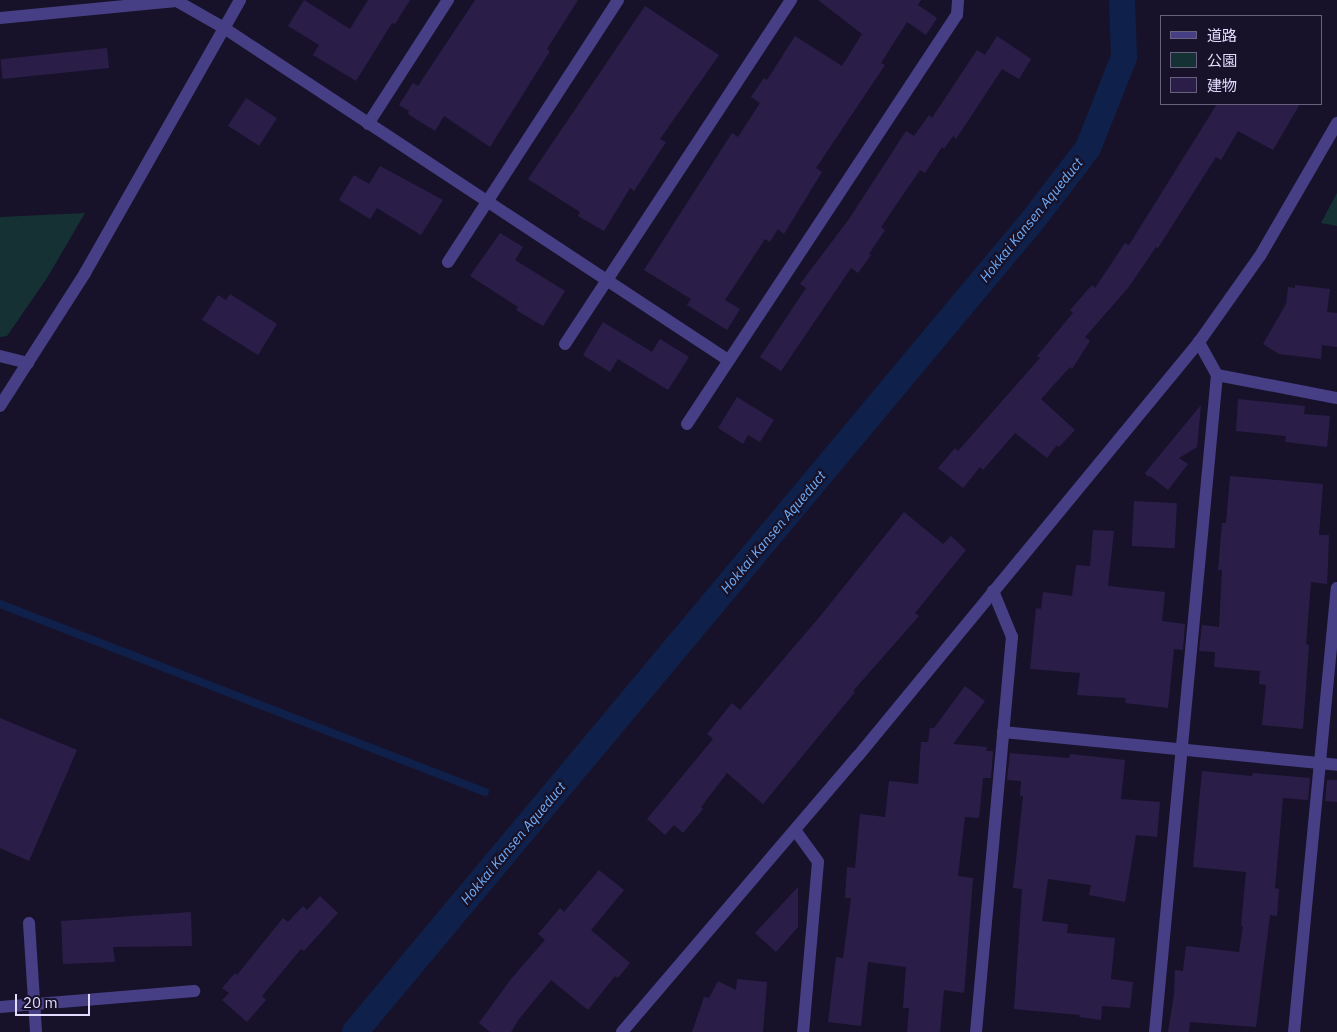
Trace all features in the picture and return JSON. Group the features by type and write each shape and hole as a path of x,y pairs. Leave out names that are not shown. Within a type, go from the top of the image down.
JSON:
{"street":[{"path":"0,18 176,0 224,28 728,360"},
{"path":"0,406 85,273 131,196 240,0"},
{"path":"368,124 448,0"},
{"path":"448,262 618,0"},
{"path":"565,344 791,0"},
{"path":"687,424 957,15 958,0"},
{"path":"622,1032 795,830 1199,342 1260,256 1337,123"},
{"path":"1155,1032 1217,375 1199,342"},
{"path":"0,356 28,363"},
{"path":"1217,375 1337,398"},
{"path":"1294,1032 1337,588"},
{"path":"976,1032 1012,638 993,591"},
{"path":"1003,732 1337,765"},
{"path":"795,830 818,862 803,1032"},
{"path":"29,923 36,1032"},
{"path":"0,1007 194,991"}],"green space":[{"path":"1337,193 1337,226 1321,223"},
{"path":"85,213 47,278 7,336 0,337 0,217"}],"building":[{"path":"304,0 350,29 368,0 410,0 395,24 392,23 356,81 313,55 319,45 288,26"},
{"path":"475,0 578,0 547,49 550,51 490,147 444,116 435,131 408,114 409,111 399,105 413,83 418,86"},
{"path":"818,0 921,0 918,5 937,18 926,35 907,22 881,63 885,65 816,168 822,172 784,234 778,229 770,242 765,239 725,300 740,309 727,330 687,305 691,299 644,270 732,133 738,137 760,103 751,97 764,78 767,80 795,36 842,66 862,34"},
{"path":"645,6 719,55 660,139 666,142 634,191 630,188 604,231 578,216 580,212 528,179"},
{"path":"997,36 1031,59 1019,79 1002,69 956,139 953,136 944,149 942,147 925,173 920,170 881,227 885,230 869,254 871,255 858,273 851,268 781,371 760,357 806,288 800,284 849,219 906,131 914,136 929,115 932,118 977,50 985,55"},
{"path":"107,48 109,68 3,79 1,59"},
{"path":"246,98 277,118 259,146 228,126"},
{"path":"1216,105 1299,105 1273,150 1238,131 1221,160 1216,157 1158,248 1156,247 1128,288 1085,337 1090,341 1072,369 1070,367 1041,399 1075,430 1059,447 1057,445 1047,458 1015,433 983,470 980,467 963,488 938,468 955,448 958,451 1040,358 1037,356 1073,313 1070,310 1092,285 1095,288 1125,243 1129,245"},
{"path":"380,166 443,200 421,235 377,208 370,219 339,200 354,175 369,184"},
{"path":"500,233 523,247 515,260 565,291 543,326 516,310 518,307 470,276"},
{"path":"1295,285 1330,289 1327,312 1337,313 1337,347 1322,345 1321,359 1279,354 1263,344 1286,304 1288,287 1295,288"},
{"path":"230,294 277,324 258,355 202,320 218,295 226,300"},
{"path":"603,322 652,352 660,339 689,357 668,390 618,359 610,372 583,355"},
{"path":"737,397 774,420 760,442 748,435 743,444 718,428"},
{"path":"1238,399 1305,406 1304,414 1330,416 1327,447 1285,442 1286,436 1236,431"},
{"path":"1201,405 1197,447 1179,458 1188,464 1168,490 1145,473"},
{"path":"1230,476 1323,484 1319,535 1329,535 1327,584 1311,582 1306,644 1309,645 1303,729 1262,725 1266,685 1259,684 1260,671 1214,667 1215,652 1199,651 1202,625 1219,627 1222,570 1218,570 1222,523 1226,523"},
{"path":"1134,501 1177,503 1175,548 1132,546"},
{"path":"904,512 943,544 951,536 966,550 915,613 919,616 853,691 855,692 763,804 727,773 701,807 703,809 683,833 674,825 665,835 647,819 713,739 707,734 732,703 740,710 822,614"},
{"path":"1093,530 1114,531 1108,586 1165,592 1162,621 1185,624 1183,650 1174,649 1168,708 1125,703 1126,698 1077,695 1080,673 1030,669 1036,608 1041,609 1043,592 1072,596 1076,565 1090,566"},
{"path":"965,686 985,701 953,744 987,747 986,751 993,751 991,778 983,778 979,818 965,817 958,876 973,878 964,993 944,990 940,1032 907,1032 909,1008 903,1008 906,967 868,962 861,1026 828,1022 836,957 843,958 851,898 845,898 847,867 855,868 860,814 885,817 889,781 918,784 921,742 928,742 930,728 934,728"},
{"path":"0,718 77,750 29,861 0,848"},
{"path":"1010,753 1069,758 1070,754 1125,760 1121,799 1160,802 1157,837 1136,835 1125,902 1089,895 1091,885 1048,879 1042,921 1068,924 1067,933 1115,938 1111,979 1133,982 1130,1008 1102,1006 1101,1020 1079,1017 1080,1015 1014,1009 1022,889 1013,888 1023,796 1020,796 1021,781 1007,780"},
{"path":"1202,771 1252,776 1253,773 1310,778 1308,800 1283,798 1275,888 1279,889 1277,916 1270,915 1256,1027 1190,1022 1189,1032 1168,1032 1174,995 1175,970 1183,971 1186,946 1239,952 1243,926 1241,926 1246,872 1193,867"},
{"path":"1327,780 1337,780 1337,802 1325,801"},
{"path":"599,870 624,890 591,930 630,963 618,978 615,976 588,1010 551,980 519,1019 511,1032 490,1032 479,1023 511,979 545,940 538,934 560,908 564,912"},
{"path":"798,887 798,927 776,952 755,933"},
{"path":"320,896 338,913 304,951 301,949 262,996 266,1000 247,1022 222,1000 229,993 222,988 235,973 237,975 283,918 288,922 303,906 307,910"},
{"path":"191,912 192,946 113,947 115,962 63,964 61,921"},
{"path":"737,979 767,982 763,1032 692,1032 704,997 709,998 718,981 736,990"}],"waterway":[{"name":"Hokkai Kansen Aqueduct","path":"355,1032 1033,220 1088,148 1124,57 1122,0"},
{"path":"0,604 485,792"}]}
